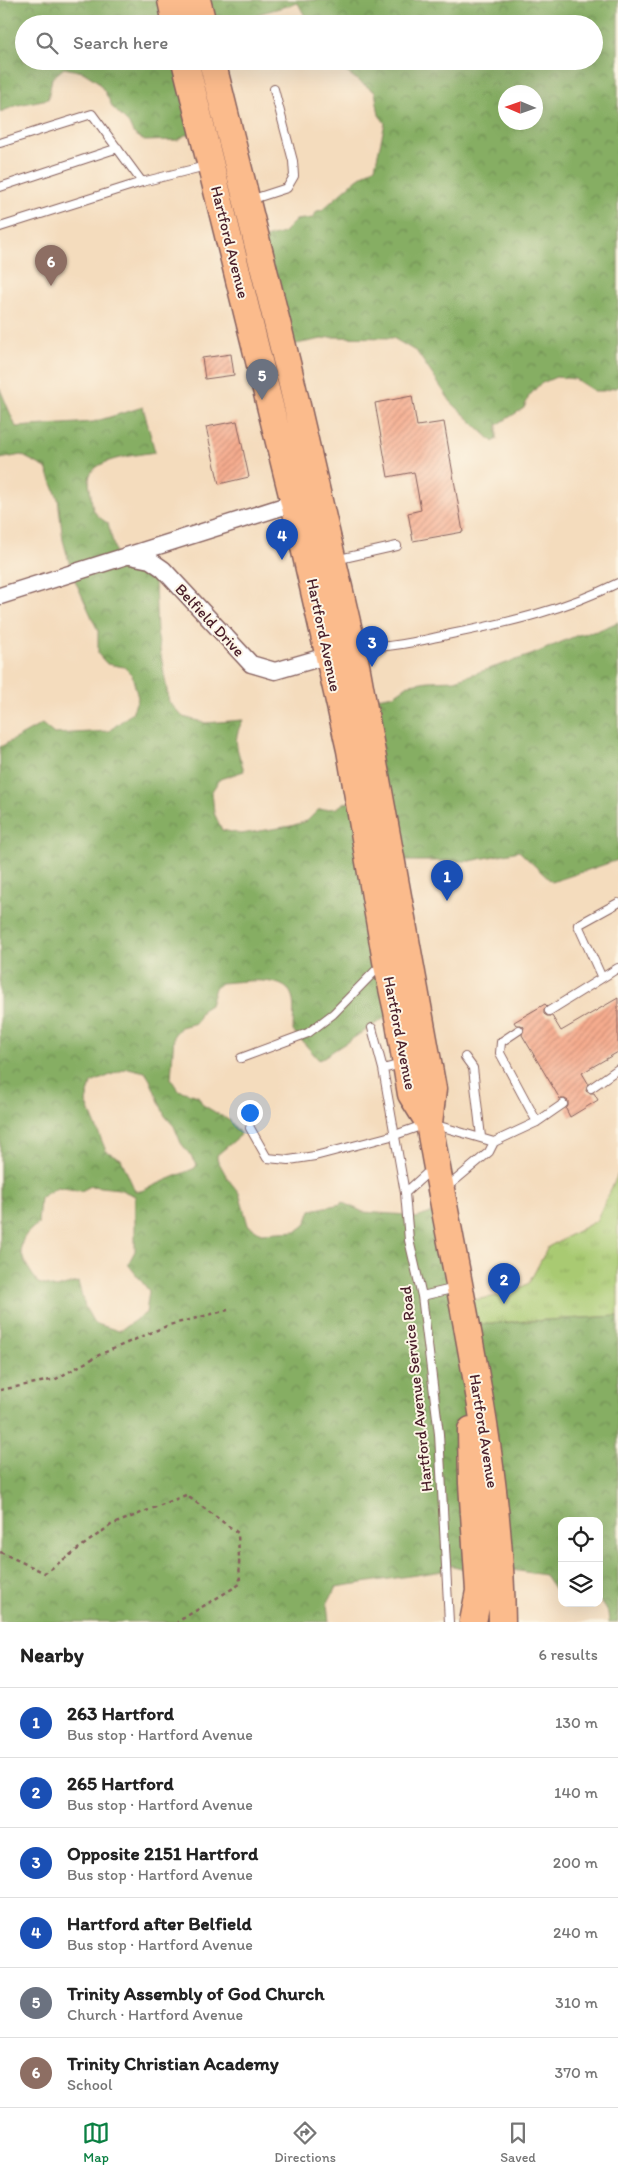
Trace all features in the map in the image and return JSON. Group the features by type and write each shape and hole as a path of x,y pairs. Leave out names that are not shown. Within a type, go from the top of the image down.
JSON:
{"highway":[{"path":"171,0 174,15"},
{"path":"197,0 201,15"},
{"name":"Hartford Avenue","path":"187,70 294,503 350,750 386,961 397,1011 394,1066 429,1123"},
{"name":"Hartford Avenue","path":"214,70 289,371 353,648 433,1090 429,1123 496,1507 502,1578 502,1622"},
{"path":"469,1345 472,1483 478,1590 473,1622"}],"street":[{"path":"0,596 294,503"},
{"name":"Belfield Drive","path":"129,556 150,560 163,569 250,664 275,671 353,648"}],"lane":[{"path":"246,202 287,188 294,176 293,161 274,88"},
{"path":"0,143 92,114 142,182"},
{"path":"0,187 118,148"},
{"path":"0,227 142,182 211,165"},
{"path":"333,560 397,546"},
{"path":"353,648 386,648 518,621 571,604 618,583"},
{"path":"602,978 578,925 618,903"},
{"path":"241,1058 308,1032 333,1014 386,961"},
{"path":"549,1011 618,968"},
{"name":"Hartford Avenue Service Road","path":"372,1028 394,1066 395,1135 405,1193 409,1240 422,1296 438,1434 449,1622"},
{"path":"519,1030 501,1042 500,1053 536,1122"},
{"path":"466,1057 473,1068 481,1137"},
{"path":"591,1088 618,1069"},
{"path":"405,1193 426,1174 439,1180 489,1152 494,1142 536,1122 563,1104"},
{"path":"250,1128 267,1158 282,1159 315,1156 395,1135 429,1123 494,1142"},
{"path":"422,1296 458,1287"}],"path":[{"path":"0,1390 56,1379 101,1354 170,1325 228,1310"},
{"path":"0,1552 45,1573 111,1525 186,1494 238,1533 240,1584 177,1622"}],"green space":[{"path":"0,0 618,0 618,387 594,391 575,379 556,377 540,384 529,396 524,408 497,425 497,439 493,442 451,402 417,352 393,338 332,337 276,348 251,242 283,233 296,220 313,218 317,211 322,210 357,179 375,167 385,123 379,115 375,92 343,70 603,70 603,15 304,15 298,3 258,15 15,15 15,70 62,70 52,78 48,99 18,105 0,112"},
{"path":"74,70 216,70 224,127 185,135 178,140 145,141 133,133 129,124 113,108 97,81 83,72"},
{"path":"0,389 16,427 93,422 143,407 155,452 119,458 94,469 89,479 92,505 97,515 108,523 116,555 137,563 155,583 157,632 169,702 183,717 206,723 243,720 236,740 244,771 220,779 212,791 214,813 222,830 241,834 291,826 307,821 318,810 337,808 344,803 367,799 353,711 377,698 394,695 410,684 455,680 531,655 578,635 597,631 618,622 618,860 552,882 519,851 470,861 386,861 405,1005 319,1060 293,1031 294,1008 292,996 288,989 271,982 261,981 221,983 215,988 210,1005 202,1010 196,1023 181,1027 174,1035 171,1079 178,1090 198,1096 203,1105 230,1121 241,1135 217,1155 217,1159 228,1179 239,1193 248,1225 261,1233 297,1231 306,1224 311,1210 341,1204 342,1202 363,1212 407,1215 416,1218 449,1210 478,1324 618,1316 618,1622 609,1622 608,1613 603,1606 603,1517 558,1517 558,1594 545,1575 512,1570 470,1570 449,1565 449,1570 336,1587 327,1604 329,1622 0,1622 0,747 42,724 54,734 109,731 132,713 138,698 132,675 124,667 107,664 98,654 98,631 73,576 63,540 58,499 46,468 21,455 0,459","holes":["128,1068 145,1072 165,1116 174,1126 181,1143 197,1164 195,1168 141,1191 135,1191 121,1159 106,1151 86,1102 91,1083","91,1186 119,1189 135,1196 135,1251 128,1264 149,1291 146,1313 119,1331 94,1323 85,1307 78,1282 56,1288 38,1283 24,1259 21,1245 29,1231 38,1224 40,1198 57,1187 81,1191"]},
{"path":"618,1174 618,1316 478,1324 468,1301 509,1294 529,1283 548,1247 596,1221"}],"building":[{"path":"231,354 234,375 205,379 202,358"},
{"path":"412,396 417,426 444,422 463,532 413,541 408,513 421,510 414,472 388,477 375,403"},
{"path":"237,421 249,477 219,484 206,427"},
{"path":"618,998 618,1052 582,1073 588,1083 586,1091 594,1093 598,1100 570,1117 566,1109 568,1101 560,1099 522,1035 524,1027 516,1025 514,1022 545,1004 547,1006 544,1009 544,1014 552,1016 561,1031"}],"place":[{"name":"Trinity Christian Academy","path":"51,286"},
{"name":"Trinity Assembly of God Church","path":"262,400"},
{"name":"Hartford after Belfield","path":"282,560"},
{"name":"Opposite 2151 Hartford","path":"372,667"},
{"name":"263 Hartford","path":"447,901"},
{"name":"265 Hartford","path":"504,1304"}]}
